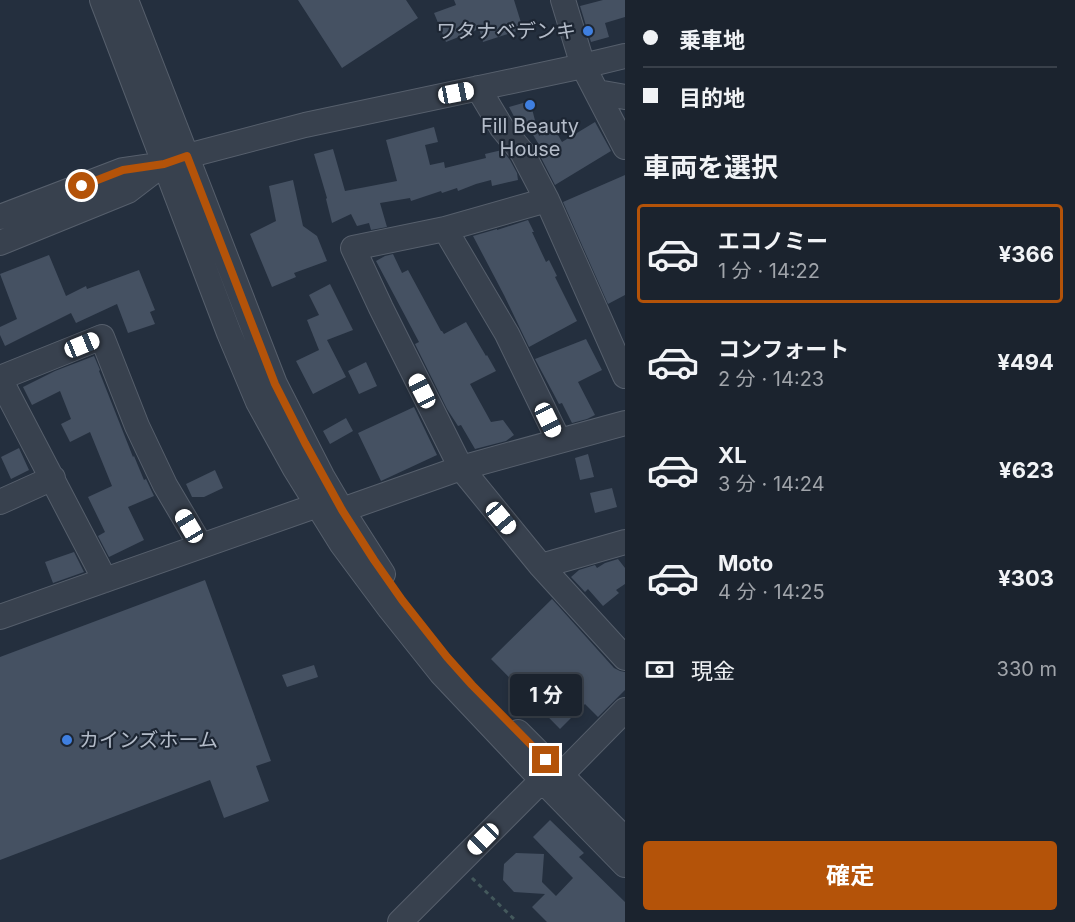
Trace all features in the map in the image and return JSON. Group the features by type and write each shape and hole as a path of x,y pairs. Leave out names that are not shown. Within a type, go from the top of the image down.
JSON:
{"street":[{"path":"102,0 229,333 258,402 295,469 341,543 441,673 551,777 625,839"},
{"path":"126,0 275,384 342,510 379,568 447,657 625,865"},
{"path":"563,0 583,66 625,147"},
{"path":"0,217 123,170 164,164 305,124 625,56"},
{"path":"478,88 502,128 522,152 547,200 625,376"},
{"path":"597,92 625,97"},
{"path":"0,243 128,191 164,164"},
{"path":"547,200 445,229 353,248 461,468 541,566 625,658"},
{"path":"445,229 507,334 559,441"},
{"path":"105,580 0,378 102,337 137,426 165,486 201,546"},
{"path":"342,510 461,468 625,423"},
{"path":"0,502 53,478"},
{"path":"0,617 318,506"},
{"path":"541,566 625,542"},
{"path":"400,922 551,777 625,710"}],"path":[{"path":"469,874 517,922"}],"building":[{"path":"298,0 406,0 418,18 342,68"},
{"path":"454,0 514,0 523,29 483,42 479,29 446,42 434,13 456,5"},
{"path":"603,0 625,0 625,17 605,23 609,37 591,42 580,6"},
{"path":"530,101 539,136 554,128 562,142 595,122 611,151 555,185 534,144 538,143 524,120 517,122 509,107"},
{"path":"434,127 438,142 425,145 430,165 444,162 445,168 486,158 485,154 502,150 517,173 518,180 492,186 491,180 458,191 457,188 442,193 441,191 411,201 410,198 380,203 387,227 371,230 369,223 357,226 351,214 332,223 314,154 333,149 345,191 397,181 386,140"},
{"path":"625,175 625,295 608,304 563,202"},
{"path":"293,180 303,226 317,236 327,261 294,273 296,277 272,287 250,234 276,221 269,186"},
{"path":"528,220 546,262 549,260 577,321 529,347 473,236"},
{"path":"393,254 402,273 408,270 441,331 444,334 466,322 487,355 496,371 470,384 491,422 503,420 514,435 506,441 475,449 461,425 458,426 447,409 415,344 419,342 376,261"},
{"path":"49,255 66,296 86,286 87,289 139,270 155,310 150,312 155,324 128,333 117,304 76,323 71,313 5,346 0,335 0,327 17,319 0,274"},
{"path":"330,284 353,330 327,340 346,377 313,394 296,361 319,350 307,320 319,315 309,295"},
{"path":"586,339 602,370 578,382 595,415 572,423 535,359"},
{"path":"94,356 133,457 154,496 128,507 144,540 109,557 98,536 105,532 88,497 112,486 90,432 70,442 61,424 71,419 60,391 32,405 23,387 55,371"},
{"path":"366,362 377,386 359,394 348,371"},
{"path":"414,407 437,455 381,481 358,433"},
{"path":"346,418 353,431 330,444 323,431"},
{"path":"19,448 29,470 11,479 1,457"},
{"path":"588,454 594,477 580,480 575,458"},
{"path":"215,470 223,488 204,497 192,497 186,484"},
{"path":"612,488 617,507 595,513 590,493"},
{"path":"74,552 84,572 53,583 45,562"},
{"path":"618,559 625,568 625,584 616,590 619,593 603,606 588,589 585,592 571,577 579,570 595,565 597,568"},
{"path":"205,580 271,761 256,766 269,801 224,818 210,780 0,860 0,657"},
{"path":"552,599 614,668 625,672 625,690 598,717 585,704 560,729 491,659"},
{"path":"314,665 318,677 287,687 282,675"},
{"path":"550,820 584,853 579,857 625,902 625,922 547,922 532,907 545,894 514,892 503,880 504,864 516,853 544,854 542,882 556,896 573,878 533,837"}],"place":[{"name":"ワタナベデンキ","path":"588,31"},
{"name":"Fill Beauty House","path":"530,105"},
{"name":"カインズホーム","path":"67,740"}],"route":[{"path":"82,186 123,170 164,164 187,156 275,384 342,510 402,600 447,657 546,760"}]}
